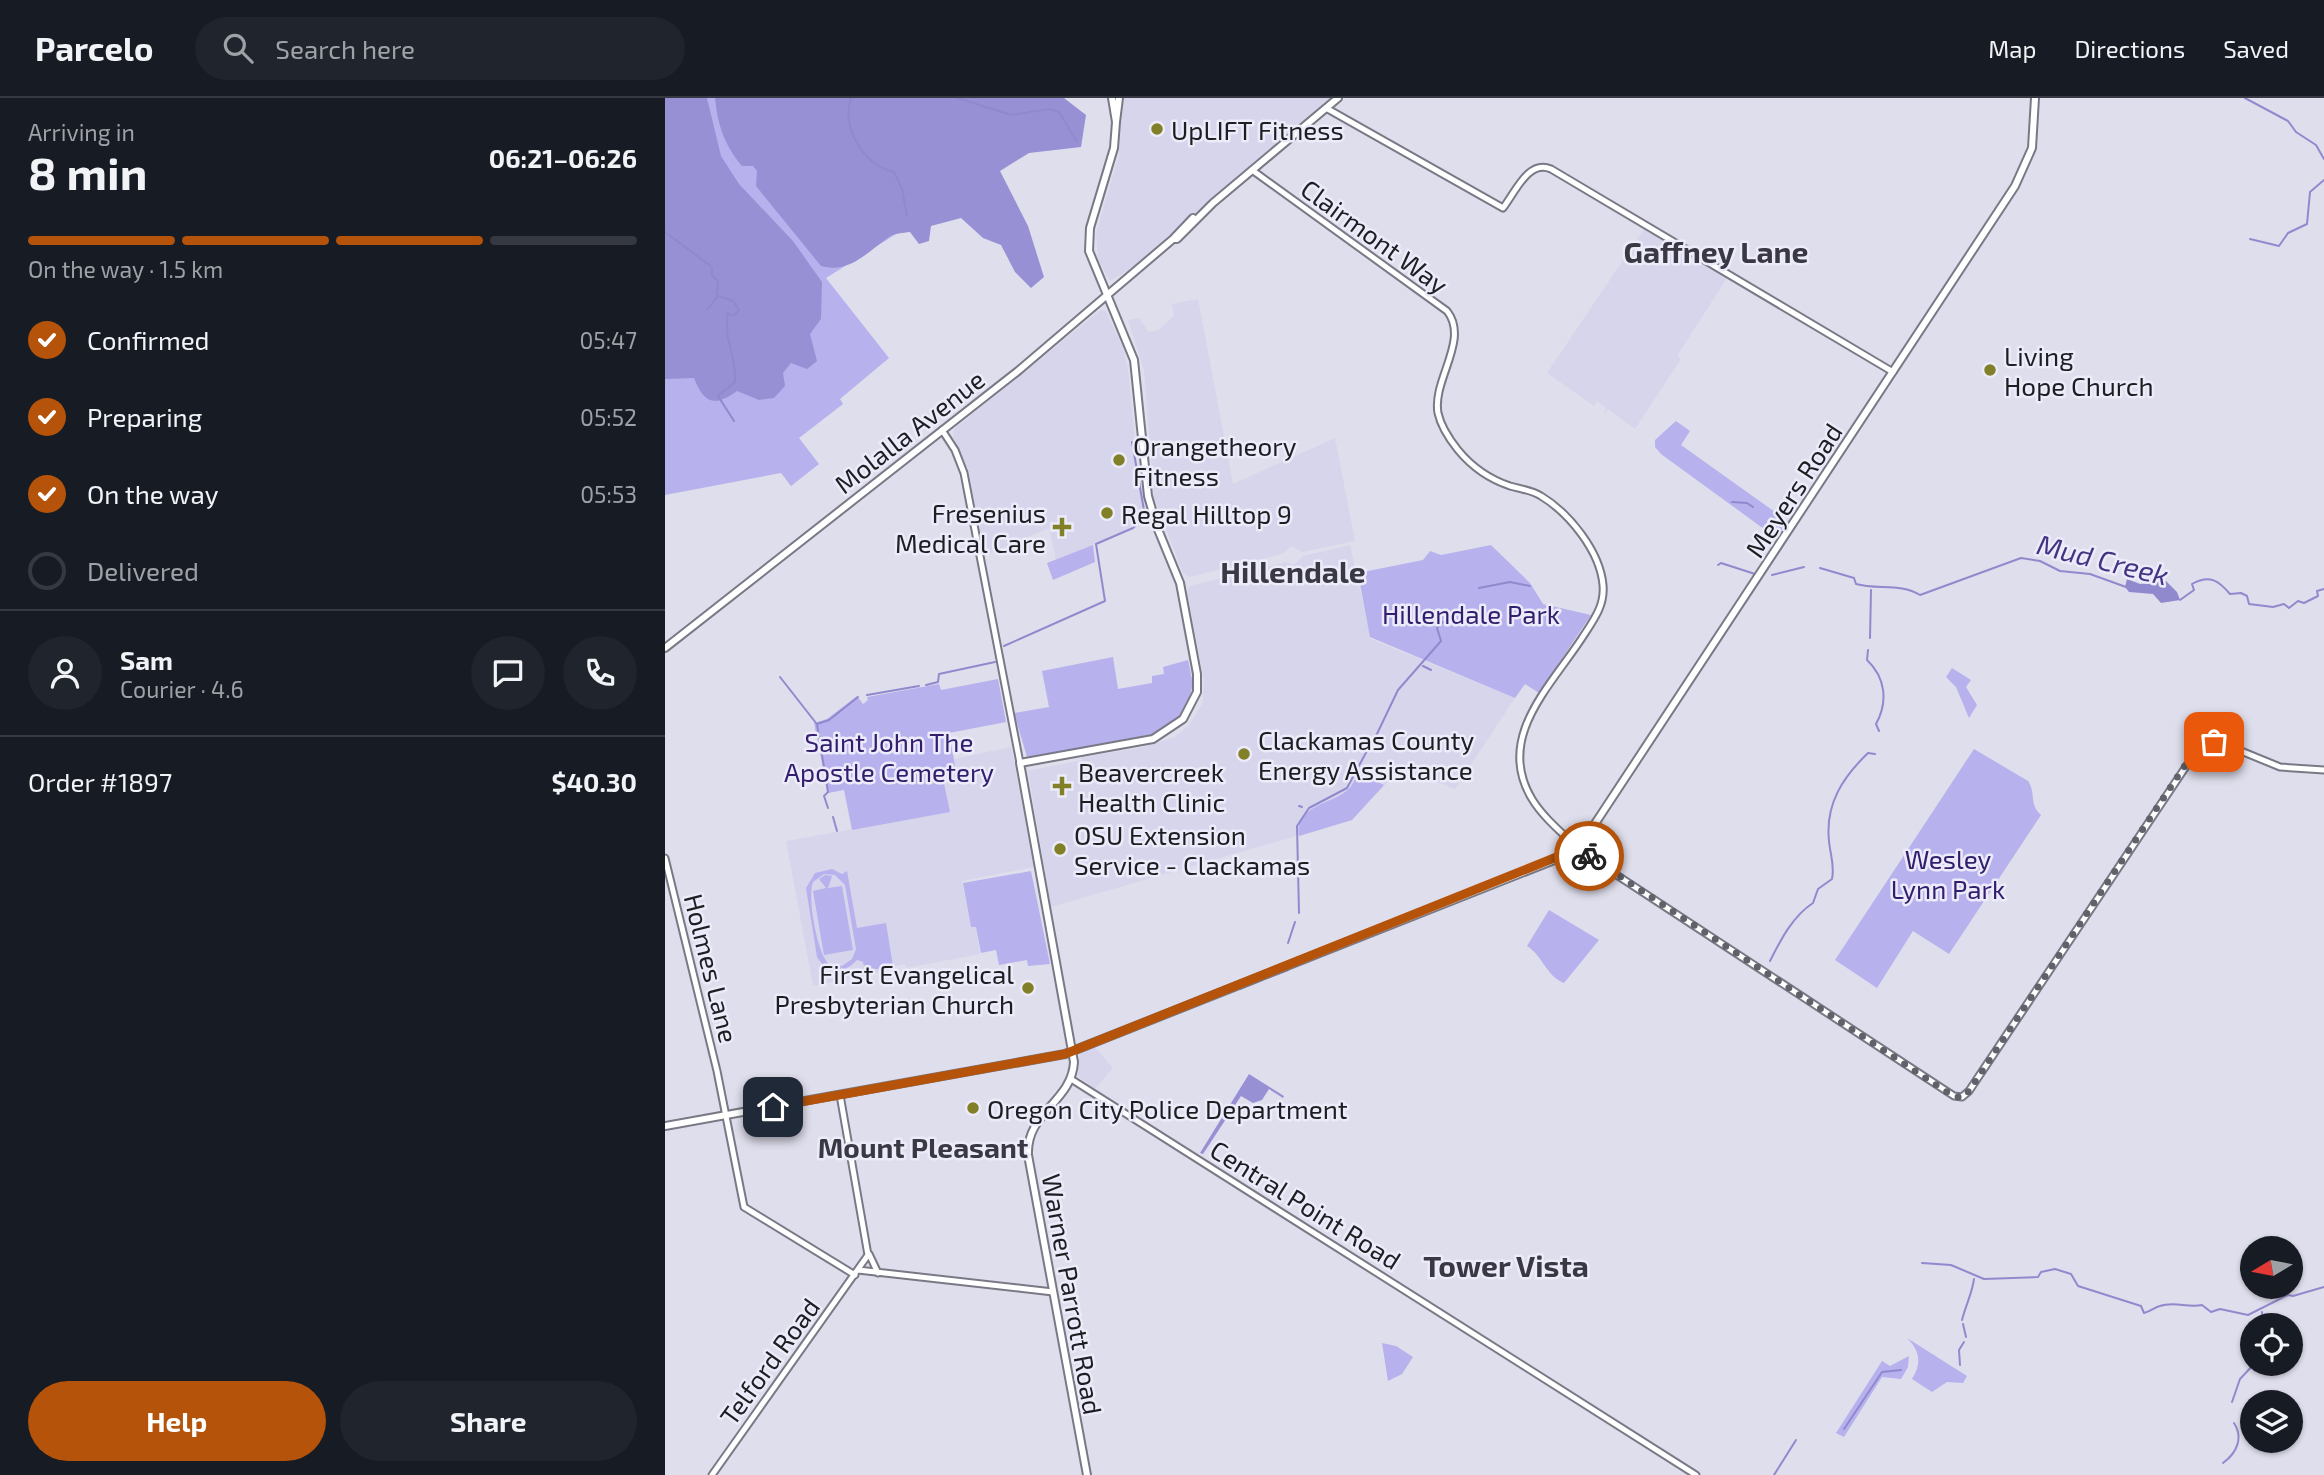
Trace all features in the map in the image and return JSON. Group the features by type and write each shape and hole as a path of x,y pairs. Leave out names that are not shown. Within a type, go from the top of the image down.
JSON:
{"main road":[{"path":"1112,98 1116,122"},
{"path":"1071,1079 1073,1051 1020,763 1153,739 1183,719 1197,692 1197,674 1180,583 1157,527 1149,496 1136,367 1131,347 1092,264 1088,237 1111,164 1119,98"},
{"name":"Molalla Avenue","path":"665,648 942,430 1173,239 1177,239 1198,217 1338,98"},
{"name":"Meyers Road","path":"1579,848 2015,186 2032,148 2035,98"},
{"path":"665,1126 1073,1051 1579,848"},
{"name":"Warner Parrott Road","path":"1071,1079 1036,1120 1028,1139 1030,1167 1087,1475"}],"street":[{"path":"1326,108 1503,208 1528,172 1538,167 1551,169 1893,372"},
{"name":"Clairmont Way","path":"1252,170 1447,311 1455,329 1437,401 1445,430 1459,451 1479,470 1501,483 1541,496 1577,529 1589,545 1602,578 1600,608 1529,719 1518,750 1519,765 1532,799 1579,848 1950,1094 1961,1098 1969,1091 2199,747 2214,742 2287,768 2324,770"},
{"path":"942,430 955,450 964,473 1020,763"},
{"name":"Holmes Lane","path":"665,858 727,1115 746,1210 856,1273"},
{"name":"Central Point Road","path":"1071,1079 1696,1475"},
{"path":"840,1095 868,1253 878,1273"},
{"name":"Telford Road","path":"712,1475 868,1253"},
{"path":"856,1273 878,1273 1053,1292"}],"shaded area":[{"path":"665,98 707,98 721,156 739,184 793,241 822,282 821,319 810,334 817,361 807,369 791,363 783,373 785,386 774,398 759,400 737,391 716,401 706,398 694,378 665,379"},
{"path":"715,98 1064,98 1086,115 1081,147 1029,153 1000,171 1028,226 1044,277 1031,288 1015,272 1001,245 983,238 961,218 931,226 929,241 919,244 910,232 896,234 849,264 831,268 821,266 756,186 757,171 753,166 742,166 731,150 720,126"},
{"path":"1122,98 1331,98 1130,269 1110,281 1098,259 1096,233 1119,155"},
{"path":"1644,229 1727,278 1677,356 1681,359 1635,429 1608,409 1603,415 1606,408 1597,401 1594,406 1547,373"},
{"path":"1198,299 1233,484 1335,438 1355,541 1303,552 1291,546 1282,554 1189,577 1183,573 1154,498 1144,370 1128,320 1139,318 1149,332 1158,330 1174,316 1172,304"},
{"path":"1101,310 1106,311 1123,348 1128,369 1137,462 1149,522 1056,560 1049,528 984,556 968,468 953,437 954,429"},
{"path":"1350,545 1371,639 1515,698 1455,789 1401,768 1352,820 1051,907 1028,771 1082,760 1082,757 1140,748 1175,737 1190,724 1203,702 1204,680 1187,592 1190,586 1286,562 1294,565 1303,556"},
{"path":"2127,579 2140,584 2166,581 2177,592 2180,600 2161,603 2153,594 2129,592 2125,587"},
{"path":"1011,747 1034,867 962,881 971,927 976,927 980,954 906,968 905,964 895,966 895,969 813,986 786,841 949,812 942,774 956,771 954,759"},
{"path":"1095,1047 1113,1068 1095,1089 1077,1075 1080,1054"},
{"path":"1249,1074 1284,1096 1283,1098 1269,1089 1262,1100 1253,1103 1241,1096 1203,1154 1200,1153"}],"green space":[{"path":"665,98 1040,98 912,224 826,278 889,358 840,399 843,404 799,438 819,464 791,486 781,473 665,495"},
{"path":"1676,421 1690,431 1681,445 1789,522 1779,537 1775,537 1661,454 1655,447 1655,440"},
{"path":"1093,545 1095,562 1053,580 1047,563"},
{"name":"Hillendale Park","path":"1491,545 1530,583 1543,604 1591,615 1539,693 1525,684 1515,698 1370,637 1358,573 1423,560 1430,551 1441,555"},
{"path":"1113,657 1118,689 1152,683 1152,676 1164,674 1163,667 1188,660 1193,684 1189,700 1180,715 1162,730 1146,737 1027,757 1014,713 1049,707 1042,671"},
{"path":"1952,668 1971,680 1966,687 1977,705 1969,718 1956,687 1946,677"},
{"name":"Saint John The Apostle Cemetery","path":"998,679 1006,722 949,733 956,771 942,774 950,812 852,830 844,790 828,793 814,723 827,719 857,696 863,704 868,700 867,697 939,684 941,690"},
{"name":"Wesley Lynn Park","path":"1974,749 2028,781 2035,807 2041,815 1949,954 1913,931 1877,988 1835,960"},
{"path":"1358,773 1384,785 1352,820 1299,836 1299,826 1307,812 1345,792"},
{"path":"832,869 842,874 847,871 857,928 886,923 893,966 865,971 863,962 857,960 847,968 836,970 821,963 817,957 806,888 815,873","holes":["824,874 835,875 845,885 856,949 852,959 842,966 829,964 825,958 814,925 811,899 813,882"]},
{"path":"1031,871 1050,964 1028,966 1027,960 999,965 996,950 981,953 976,927 971,927 963,883"},
{"path":"825,875 832,876 828,888 842,886 853,950 824,955 813,891 826,888 819,879"},
{"path":"1549,910 1599,940 1564,983 1553,976 1527,946"},
{"path":"1907,1338 1967,1376 1963,1383 1947,1382 1932,1392 1912,1379 1918,1357"},
{"path":"1382,1343 1396,1346 1413,1357 1402,1374 1388,1381"},
{"path":"1909,1356 1908,1367 1901,1379 1882,1377 1844,1437 1836,1433 1882,1361 1890,1366"}],"waterway":[{"path":"851,98 849,121 857,143 873,161 894,172 902,189 907,216"},
{"path":"958,98 1011,115 1050,109 1059,112 1077,142"},
{"path":"2245,98 2288,121 2296,132 2316,145 2324,159"},
{"path":"2250,239 2279,246 2288,233 2307,224 2310,192 2324,180"},
{"path":"665,232 712,267 712,275 718,281 717,297 707,310"},
{"path":"717,295 733,301 739,310 733,316 728,313 727,323 735,382 718,396 734,421"},
{"path":"1004,646 1105,601 1096,544 1133,528 1145,516 1132,442"},
{"path":"1732,502 1747,503 1753,507"},
{"name":"Mud Creek","path":"1820,568 1854,578 1856,584 1905,589 1920,595 2021,558 2040,561 2060,571 2090,574 2126,587"},
{"name":"Mud Creek","path":"1718,565 1721,563 1755,574"},
{"name":"Mud Creek","path":"1772,575 1804,567"},
{"name":"Mud Creek","path":"2180,600 2194,590 2192,584 2209,579 2218,582 2230,594 2241,593 2247,596 2249,604 2273,607 2284,604 2289,608 2298,601 2304,603 2318,596 2317,591 2324,589"},
{"name":"Mud Creek","path":"1479,588 1510,582 1530,586"},
{"path":"1870,638 1871,590"},
{"name":"Mud Creek","path":"1375,738 1398,690 1441,641 1437,628 1443,622"},
{"path":"1868,650 1867,660 1878,674 1883,691 1882,707 1876,724 1879,731"},
{"path":"926,685 938,682 939,674 995,662"},
{"path":"1423,666 1431,670"},
{"path":"780,677 816,723"},
{"path":"867,695 919,686"},
{"path":"828,808 824,796 828,792 817,724 829,720 858,697"},
{"name":"Mud Creek","path":"1299,913 1297,826 1309,808 1347,788 1369,747"},
{"path":"1770,961 1794,921 1813,903 1818,889 1832,879 1829,828 1833,803 1851,772 1868,753 1875,754"},
{"path":"833,817 837,831"},
{"name":"Mud Creek","path":"1288,943 1295,922"},
{"name":"Mud Creek","path":"1267,978 1288,970"},
{"name":"Mud Creek","path":"1240,989 1262,980"},
{"path":"1922,1263 1951,1265 1984,1279 2038,1277 2041,1272 2055,1269 2071,1274 2078,1286 2141,1306 2144,1313 2171,1304 2202,1305 2211,1312 2220,1309 2248,1315 2288,1295 2324,1287"},
{"path":"1962,1320 1974,1279"},
{"path":"1963,1324 1966,1337"},
{"path":"1960,1365 1959,1350 1964,1342"},
{"path":"1844,1429 1882,1372 1901,1370"},
{"path":"2232,1402 2243,1376"},
{"path":"2223,1463 2237,1444 2238,1434 2234,1423"},
{"path":"1774,1475 1796,1440"}],"way so far":[{"path":"1589,856 1950,1094 1961,1098 1969,1091 2192,755 2199,747 2214,742"}],"place":[{"name":"UpLIFT Fitness","path":"1157,129"},
{"name":"Living Hope Church","path":"1990,370"},
{"name":"Orangetheory Fitness","path":"1119,460"},
{"name":"Regal Hilltop 9","path":"1107,513"},
{"name":"Fresenius Medical Care","path":"1062,527"},
{"name":"Clackamas County Energy Assistance","path":"1244,754"},
{"name":"Beavercreek Health Clinic","path":"1062,786"},
{"name":"OSU Extension Service - Clackamas","path":"1060,849"},
{"name":"First Evangelical Presbyterian Church","path":"1028,988"},
{"name":"Oregon City Police Department","path":"973,1108"}],"district":[{"name":"Gaffney Lane","path":"1716,251"},
{"name":"Hillendale","path":"1293,571"},
{"name":"Mount Pleasant","path":"923,1147"},
{"name":"Tower Vista","path":"1506,1265"}],"route":[{"path":"773,1107 1065,1054 1528,871 1579,848 1589,856"}]}
